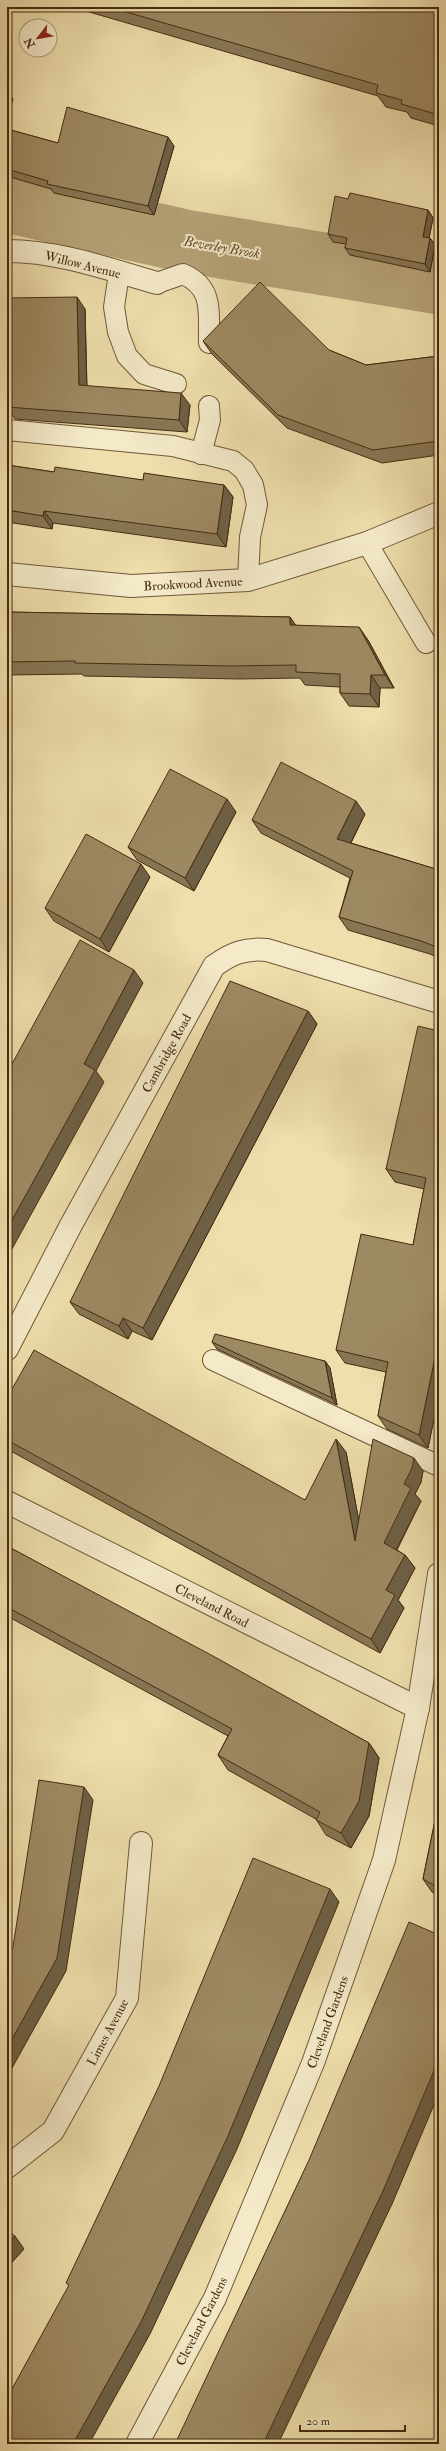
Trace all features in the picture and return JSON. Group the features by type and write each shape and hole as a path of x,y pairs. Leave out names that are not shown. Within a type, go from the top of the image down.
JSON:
{"street":[{"name":"Willow Avenue","path":"7,251 25,251 72,259 157,284"},
{"name":"Brookwood Avenue","path":"7,574 131,586 248,580 367,543 439,513"},
{"name":"Cambridge Road","path":"7,1349 71,1225 214,966 230,954 251,948 267,950 439,1002"},
{"name":"Cleveland Road","path":"7,1502 418,1708"},
{"name":"Cleveland Gardens","path":"137,2444 215,2298 313,2064 384,1860 418,1708 439,1574"},
{"name":"Limes Avenue","path":"7,2167 53,2131 127,1998 141,1843"}],"lane":[{"path":"120,273 114,307 118,332 127,356 144,374 176,384"},
{"path":"157,284 183,274 192,278 202,289 210,302 209,343"},
{"path":"201,454 210,420 209,406"},
{"path":"7,430 173,446 201,454 218,455 233,461 244,470 254,485 257,505 250,537 248,580"},
{"path":"367,543 426,642"},
{"path":"213,1360 439,1466"}],"building":[{"path":"109,7 414,7 439,13 439,115 401,104 402,100 376,93 378,85"},
{"path":"67,107 168,137 148,206 47,184 48,181 7,169 7,129 58,143"},
{"path":"350,193 428,210 423,237 430,238 425,264 345,248 347,238 328,234 335,196 348,199"},
{"path":"260,282 329,350 366,365 439,356 439,441 373,450 278,415 203,341"},
{"path":"77,297 79,385 181,393 179,420 7,407 11,354 7,354 7,298"},
{"path":"7,465 54,472 55,467 143,480 144,473 224,485 217,534 44,511 43,516 7,510"},
{"path":"7,612 290,617 290,625 359,627 385,675 371,675 370,694 340,693 340,674 296,672 296,665 231,666 75,663 75,661 7,662"},
{"path":"281,762 356,801 337,839 439,870 439,948 421,941 339,917 353,871 252,820"},
{"path":"170,769 227,799 185,878 128,847"},
{"path":"86,834 141,864 100,939 45,908"},
{"path":"80,940 134,970 84,1064 95,1070 7,1229 7,1073"},
{"path":"230,981 308,1011 143,1328 123,1318 119,1326 70,1302"},
{"path":"418,1026 439,1031 439,1338 419,1435 378,1416 388,1362 336,1350 361,1234 413,1245 426,1178 386,1169"},
{"path":"215,1334 325,1361 332,1398 212,1342"},
{"path":"34,1350 305,1500 336,1439 355,1541 373,1439 414,1458 412,1468 404,1484 411,1488 384,1543 405,1555 386,1590 395,1595 371,1639 7,1440 7,1398"},
{"path":"7,1546 213,1656 369,1743 359,1801 341,1833 316,1820 320,1812 218,1755 232,1729 7,1607"},
{"path":"39,1780 84,1787 57,1958 7,2048 7,1958 13,1947"},
{"path":"439,1801 439,1888 423,1879"},
{"path":"253,1858 330,1889 228,2136 141,2322 73,2444 7,2444 7,2398 69,2285 66,2283 159,2086"},
{"path":"409,1922 439,1935 439,2059 383,2191 263,2444 175,2444 309,2160"},
{"path":"7,2230 15,2236 7,2245"}],"waterway":[{"name":"Beverley Brook","path":"7,201 185,241 439,283"}]}
